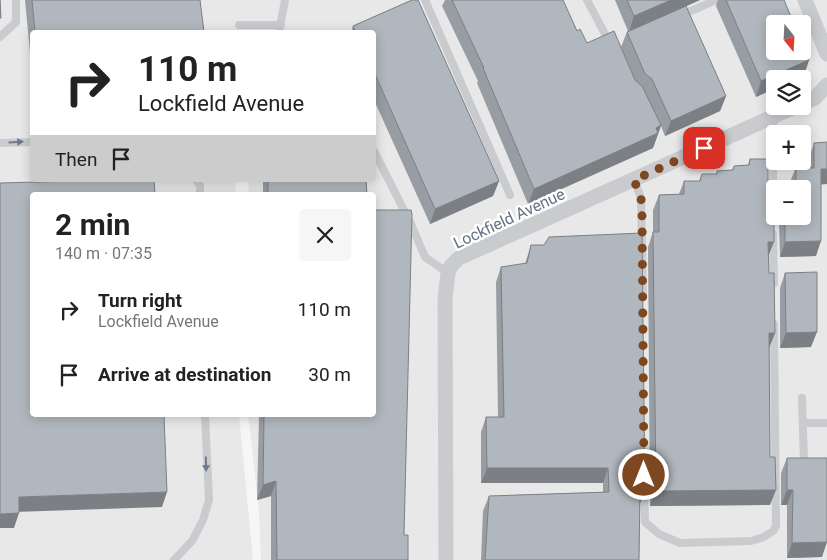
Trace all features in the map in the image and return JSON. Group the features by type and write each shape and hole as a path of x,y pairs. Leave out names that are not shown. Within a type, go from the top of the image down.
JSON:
{"street":[{"path":"805,0 827,54"},
{"path":"811,100 827,85"},
{"name":"Lockfield Avenue","path":"446,560 445,299 448,273 451,266 459,258 777,115"}],"lane":[{"path":"0,37 16,22 16,0"},
{"path":"239,25 280,29 286,0"},
{"path":"425,0 510,195"},
{"path":"587,0 604,34 614,44 617,52"},
{"path":"674,18 716,0"},
{"path":"614,44 622,41"},
{"path":"773,117 773,180"},
{"path":"0,143 30,142"},
{"path":"376,155 411,224 425,257 448,273"},
{"path":"634,180 641,198 642,212 643,309"},
{"path":"773,229 774,288"},
{"path":"644,474 645,522 659,534 674,542 751,541 773,531 776,526 774,318"},
{"path":"802,398 804,462"},
{"path":"174,560 192,541 203,520 208,500 205,417"},
{"path":"803,423 827,423"}],"shaded area":[{"path":"0,0 827,0 827,560 261,560 259,510 248,417 376,417 376,192 248,192 249,182 376,182 376,30 30,30 30,182 236,182 235,192 30,192 30,417 239,417 253,560 0,560"}],"building":[{"path":"32,0 200,0 204,30 35,30"},
{"path":"412,0 418,0 499,181 435,209 376,76 376,30 355,30 353,26"},
{"path":"452,0 563,0 577,31 580,29 587,43 614,31 635,80 642,86 661,125 656,128 658,133 534,189 484,68"},
{"path":"627,0 671,0 634,16"},
{"path":"726,0 784,0 790,15 766,15 766,60 809,60 786,70 766,70 766,79 761,81"},
{"path":"686,6 726,96 671,121 652,79 645,74 627,32"},
{"path":"827,142 827,169 821,169 821,241 785,242 785,225 811,225 811,180 796,180 796,170 811,170 811,168 814,168 814,143"},
{"path":"750,159 766,159 768,180 766,180 766,225 774,225 774,242 768,242 769,273 774,273 775,333 769,333 770,457 775,457 776,490 656,491 653,232 659,232 659,195 684,194 684,181 700,181 702,174 717,174 717,171 733,170 734,166 749,165"},
{"path":"154,182 155,192 30,192 30,417 164,417 167,492 19,497 19,513 0,514 0,183"},
{"path":"268,182 366,182 367,192 268,192"},
{"path":"376,210 411,210 404,535 408,535 408,560 277,560 276,481 263,485 264,417 376,417"},
{"path":"642,233 645,491 640,491 639,560 485,560 489,496 609,492 608,468 487,468 486,417 504,417 501,267 527,263 531,245 544,245 549,237"},
{"path":"817,272 817,332 786,333 785,273"},
{"path":"787,458 827,458 827,542 792,543 793,490 787,490"}],"route":[{"path":"644,475 642,212 641,198 634,180 704,148"}]}
